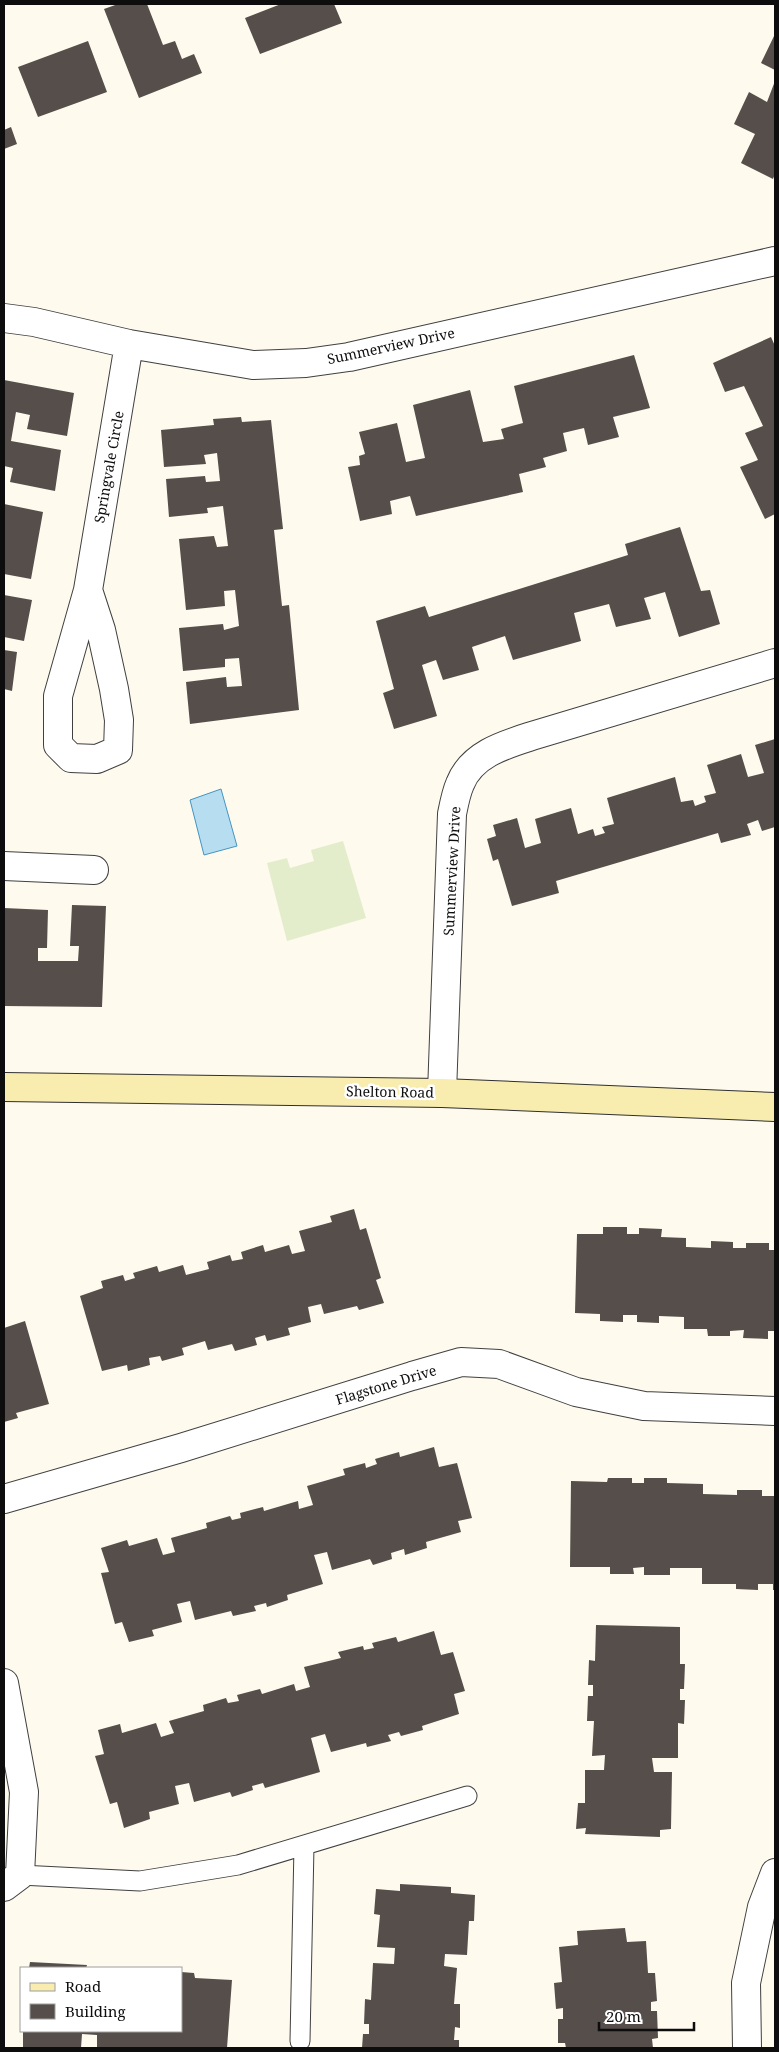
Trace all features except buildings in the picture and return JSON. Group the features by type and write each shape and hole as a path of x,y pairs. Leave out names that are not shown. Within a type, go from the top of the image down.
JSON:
{"street":[{"name":"Summerview Drive","path":"4,318 34,322 130,344 253,365 306,363 349,358 775,261"},
{"name":"Springvale Circle","path":"88,590 101,630 119,720 118,750 98,760 71,758 58,745 58,696 88,590 130,344"},
{"name":"Summerview Drive","path":"442,1093 452,814 460,783 474,762 500,747 535,734 775,663"},
{"path":"4,866 94,870"},
{"name":"Shelton Road","path":"4,1088 442,1093 775,1107"},
{"name":"Flagstone Drive","path":"4,1500 462,1362 499,1364 576,1392 644,1406 775,1411"},
{"path":"4,1684 24,1792 12,1881"},
{"path":"747,2048 746,1984 762,1907 775,1873"}],"lane":[{"path":"12,1881 140,1881 238,1865 467,1796"},
{"path":"300,2041 304,1846"}],"green space":[{"path":"343,841 366,918 287,941 267,863 287,858 290,868 314,861 311,850"}],"water":[{"path":"221,789 237,846 204,855 190,800"}]}
